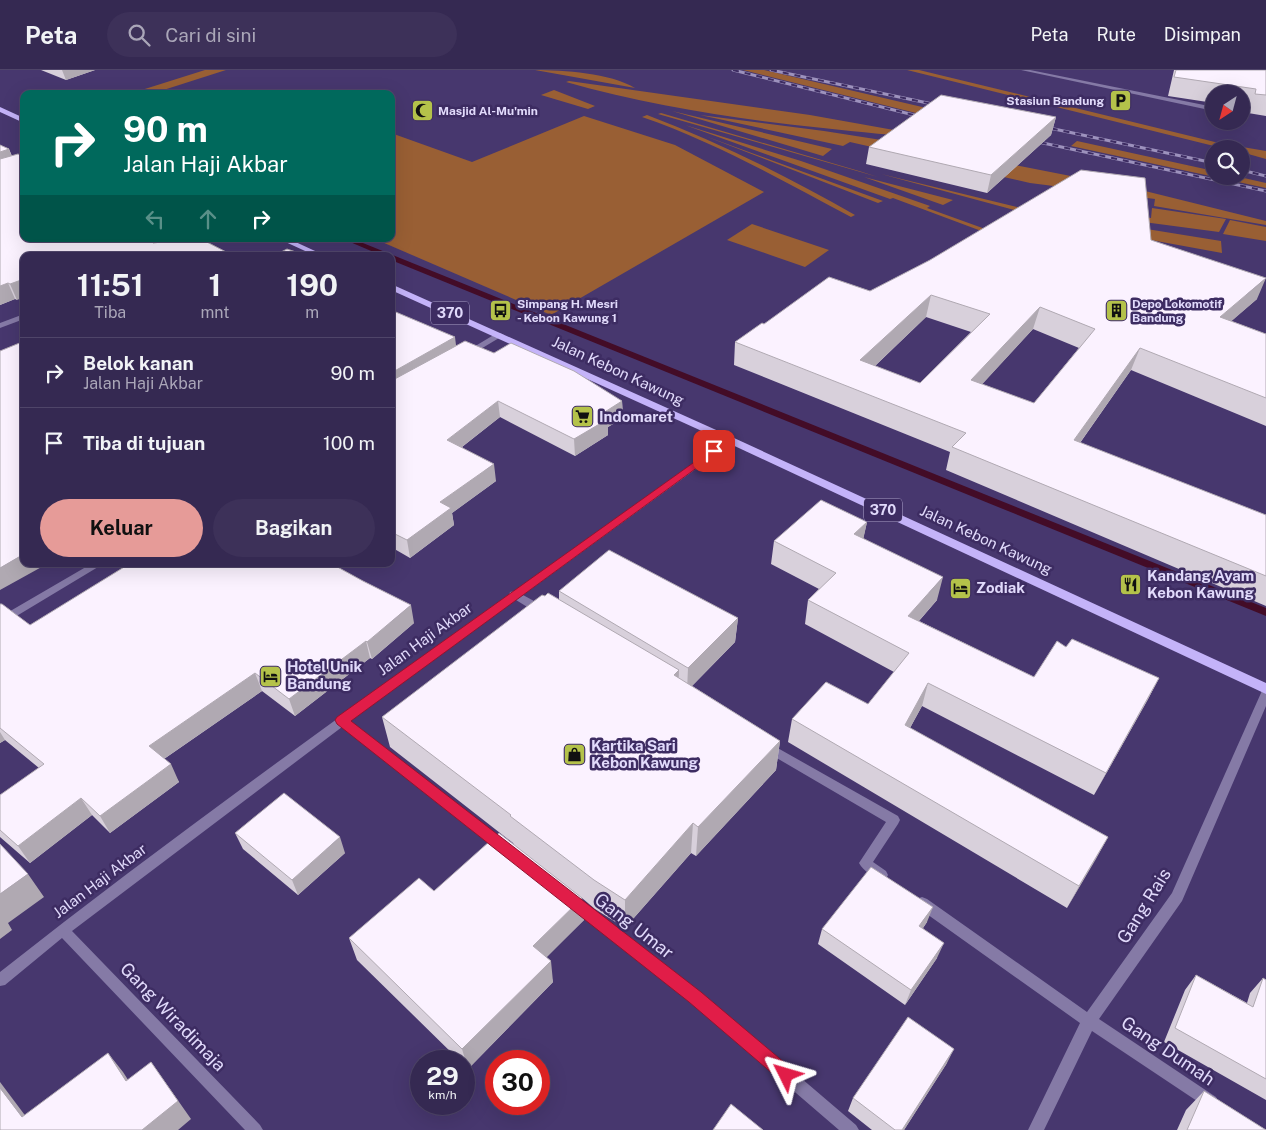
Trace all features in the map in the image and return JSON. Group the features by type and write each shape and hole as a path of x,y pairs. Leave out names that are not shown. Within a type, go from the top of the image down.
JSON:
{"main road":[{"path":"0,109 20,118"},
{"path":"290,242 313,252"},
{"name":"Jalan Kebon Kawung","path":"395,289 730,440 1266,691"}],"street":[{"path":"1023,70 1205,107"},
{"path":"0,326 20,318"},
{"path":"458,358 500,335"},
{"name":"Jalan Haji Akbar","path":"0,980 63,930 342,720 514,594 730,440"},
{"path":"0,622 93,567"},
{"path":"514,594 554,618"},
{"name":"Gang Rais","path":"1036,1130 1089,1021 1177,897 1266,691"},
{"path":"342,720 514,856"},
{"path":"758,742 894,820 865,863 889,880"},
{"name":"Gang Umar","path":"562,893 695,997 851,1130"},
{"name":"Gang Dumah","path":"913,897 1089,1021 1226,1113"},
{"name":"Gang Wiradimaja","path":"63,930 255,1130"}],"shaded area":[{"path":"205,70 226,70 164,90 142,90"},
{"path":"535,70 573,72 600,76 635,88"},
{"path":"743,70 764,70 935,110 928,116"},
{"path":"907,70 919,70 1207,140 1205,140 1205,144"},
{"path":"566,82 810,115 933,137 851,131 726,116 630,98"},
{"path":"554,90 595,106 588,109 541,95"},
{"path":"672,111 832,149 823,156"},
{"path":"661,113 859,171 878,177 658,114"},
{"path":"647,115 753,161 855,215 851,217 774,176 696,138 642,117"},
{"path":"700,115 907,144 1137,189 1266,221 1266,225 1154,206 1155,199 1030,183 850,142 843,146"},
{"path":"584,116 675,145 764,192 551,315 382,242 395,242 395,134 472,162"},
{"path":"685,125 801,161 930,206 927,208 988,230 984,232"},
{"path":"705,136 883,201 878,203"},
{"path":"1077,141 1205,169 1205,175 1071,146"},
{"path":"1250,148 1266,151 1266,159 1250,155"},
{"path":"881,174 1029,210 1221,241 1222,253 1107,232 1025,213"},
{"path":"864,177 953,200 943,205"},
{"path":"1250,179 1266,183 1266,188 1250,185"},
{"path":"1048,205 1151,218 1152,208 1226,219 1219,232 1151,223"},
{"path":"1230,220 1266,227 1266,241 1223,234"},
{"path":"752,224 829,250 805,267 727,240"}],"building":[{"path":"1176,70 1266,70 1266,95 1255,94 1256,89 1250,88 1250,85 1229,85 1174,77"},
{"path":"941,95 1056,117 991,175 869,147"},
{"path":"0,145 9,149 0,152"},
{"path":"20,155 20,242 207,242 226,252 20,252 20,280 0,286 0,159"},
{"path":"1081,170 1145,178 1151,240 1266,278 1220,317 1266,334 1266,398 1140,348 1074,440 1266,515 1266,576 952,447 966,433 735,342 762,323 764,324 829,277 870,291 930,260","holes":["931,295 990,314 920,383 860,360","1040,307 1095,329 1034,403 971,380"]},
{"path":"287,249 296,252 281,252"},
{"path":"395,312 455,337 395,371"},
{"path":"465,341 494,353 511,343 574,371 622,401 600,415 608,419 574,439 498,401 447,440 494,464 440,502 451,508 407,540 395,534 395,379"},
{"path":"20,343 20,556 0,568 0,351"},
{"path":"821,500 867,522 854,534 943,577 908,616 1034,677 1057,641 1066,647 1072,639 1159,678 1106,773 928,683 905,725 1108,837 1079,886 792,719 826,682 868,704 909,653 808,600 836,573 774,541"},
{"path":"609,550 738,618 688,668 559,591"},
{"path":"124,567 337,567 411,605 367,642 289,699 255,673 149,746 171,764 100,816 81,798 18,846 0,830 0,795 44,764 0,728 0,604 30,625"},
{"path":"548,593 679,670 674,675 780,741 698,827 693,823 625,900 594,880 382,717 542,595 545,596"},
{"path":"284,793 340,837 292,880 235,833"},
{"path":"499,833 582,898 533,946 551,961 462,1049 349,938 419,878 434,891"},
{"path":"0,844 28,874 0,894"},
{"path":"871,867 933,907 919,926 944,943 911,990 822,929"},
{"path":"1196,975 1253,1007 1263,978 1266,980 1266,1079 1175,1028"},
{"path":"908,1017 954,1049 902,1130 895,1130 853,1098"},
{"path":"108,1053 126,1081 151,1062 178,1101 142,1130 0,1130 0,1088 22,1117"},
{"path":"1204,1091 1266,1130 1187,1130"},
{"path":"731,1104 763,1130 713,1130"}],"waterway":[{"path":"354,242 379,252"},
{"path":"395,259 1266,612"}],"railway":[{"path":"733,70 926,118"},
{"path":"771,70 942,106"},
{"path":"1040,126 1205,161"},
{"path":"1029,140 1266,191"},
{"path":"1250,172 1266,176"}],"place":[{"name":"Stasiun Bandung","path":"1120,101"},
{"name":"Masjid Al-Mu'min","path":"422,111"},
{"name":"Simpang H. Mesri - Kebon Kawung 1","path":"501,311"},
{"name":"Depo Lokomotif Bandung","path":"1116,311"},
{"name":"Indomaret","path":"583,417"},
{"name":"Kandang Ayam Kebon Kawung","path":"1131,585"},
{"name":"Zodiak","path":"960,588"},
{"name":"Hotel Unik Bandung","path":"271,676"},
{"name":"Kartika Sari Kebon Kawung","path":"575,755"}],"route":[{"path":"714,451 342,720 695,997 786,1075"}]}
